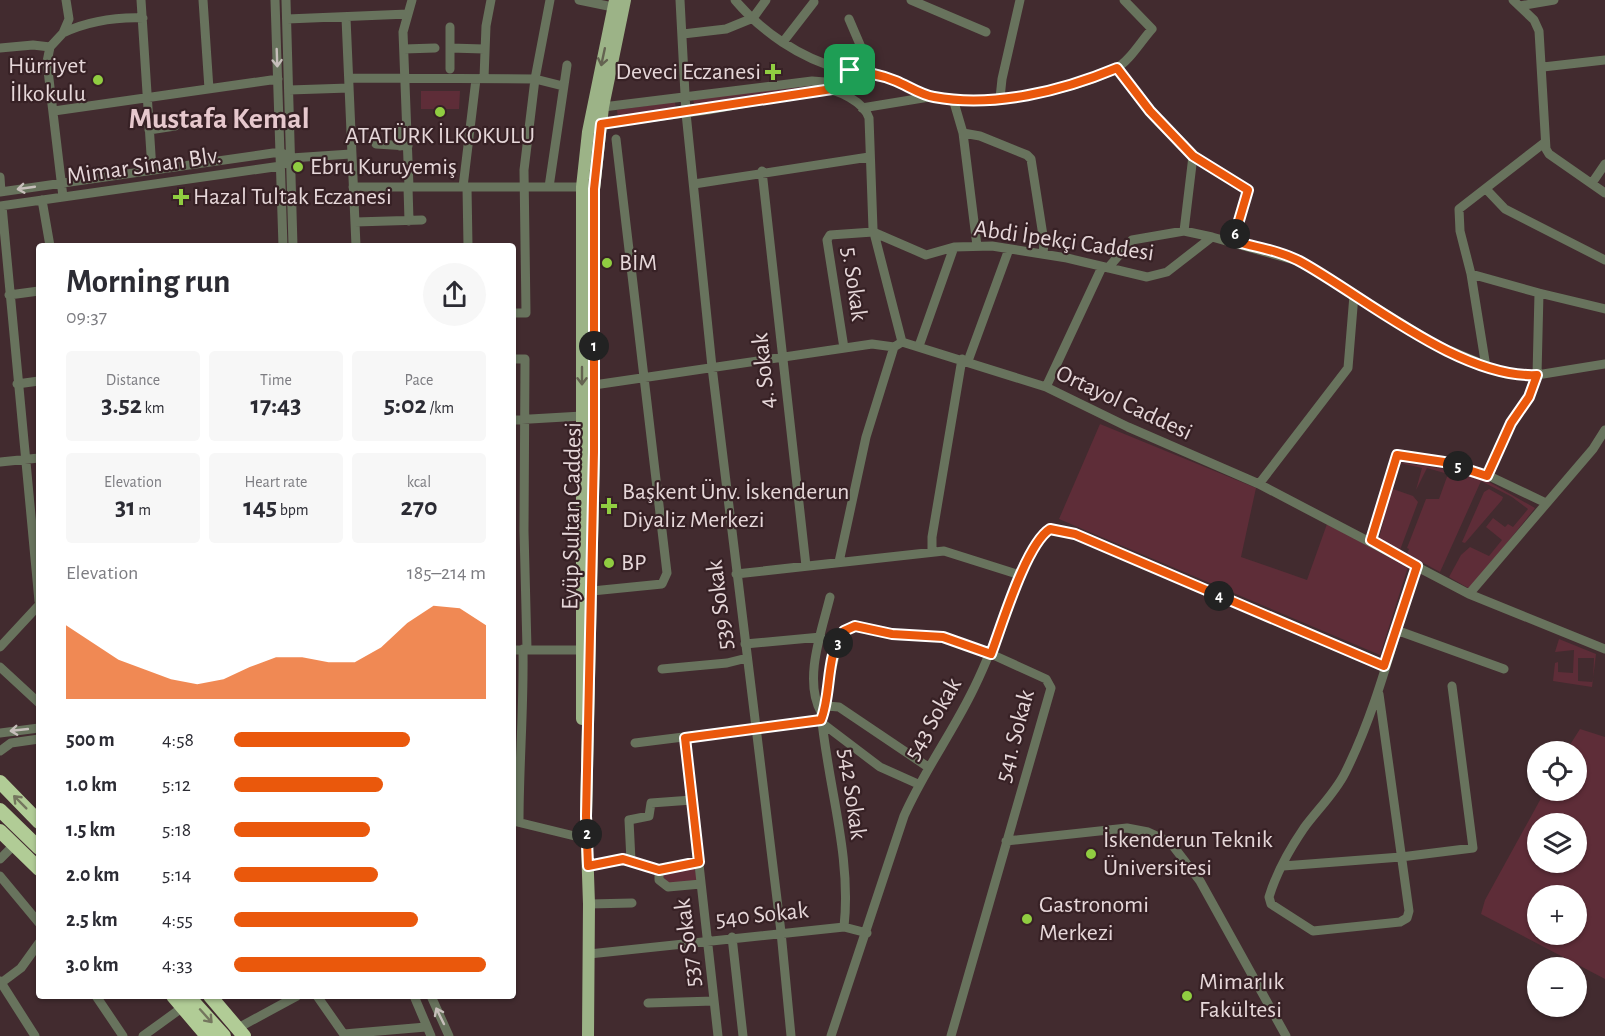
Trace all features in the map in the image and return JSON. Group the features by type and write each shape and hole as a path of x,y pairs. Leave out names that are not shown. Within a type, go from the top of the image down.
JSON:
{"highway":[{"path":"0,783 36,819"},
{"path":"0,810 36,845"},
{"path":"0,831 36,866"},
{"path":"213,999 241,1032"},
{"path":"185,1002 207,1036"},
{"path":"185,1002 224,1036"}],"main road":[{"name":"Eyüp Sultan Caddesi","path":"588,1036 587,753 592,591 594,189 603,107 625,0"},
{"path":"587,753 582,730 582,187 588,132 614,3"}],"street":[{"path":"63,197 47,62 50,47 63,33 69,19 66,0"},
{"path":"141,0 152,170"},
{"path":"203,0 209,89"},
{"path":"275,0 283,243"},
{"path":"286,0 293,243"},
{"path":"409,221 404,146 406,77 404,24 412,0"},
{"path":"468,243 465,187 491,0"},
{"path":"516,313 526,313 523,187 535,79 550,0"},
{"path":"579,0 614,3"},
{"name":"539 Sokak","path":"680,0 686,113 712,367 781,932 791,1036"},
{"path":"735,0 783,42 804,55 842,70 860,71 898,82 932,97"},
{"path":"683,34 726,29 753,18 766,0"},
{"path":"911,0 986,32"},
{"path":"1000,98 1002,79 1020,1 1009,0"},
{"path":"862,108 932,97 1000,98 1080,83 1117,68 1152,29 1124,0"},
{"path":"1516,3 1554,0"},
{"path":"783,42 814,2"},
{"path":"1516,3 1534,20 1539,31 1544,143 1549,154 1605,193"},
{"path":"287,19 408,14"},
{"path":"63,33 83,24 119,17 143,18"},
{"path":"346,18 356,243"},
{"path":"849,19 861,46 860,71"},
{"path":"450,27 450,69"},
{"path":"0,48 33,45 50,47"},
{"path":"404,49 435,48"},
{"path":"450,48 484,49"},
{"path":"1542,67 1605,60"},
{"path":"549,187 567,65"},
{"path":"1117,68 1150,111 1193,156 1248,190 1233,241"},
{"path":"832,88 842,70"},
{"path":"289,90 406,77 535,79 564,86"},
{"path":"54,111 278,79"},
{"path":"603,107 812,81 825,82 862,108 869,118 873,232 898,344 866,437 839,562"},
{"path":"601,124 686,113 832,88"},
{"path":"953,99 963,133 977,246"},
{"path":"149,130 175,126"},
{"path":"400,129 404,146"},
{"path":"963,133 980,136 1031,159 1044,242 1043,254"},
{"path":"592,591 662,584 666,577 616,139"},
{"path":"1486,367 1471,274 1460,231 1459,209 1544,143"},
{"path":"376,144 404,146"},
{"path":"0,177 1,192 280,152 291,158 351,154"},
{"path":"1184,231 1193,156"},
{"path":"694,184 762,171 869,157"},
{"path":"281,166 291,158"},
{"path":"1592,183 1605,164"},
{"name":"Mimar Sinan Blv.","path":"1,206 281,166"},
{"name":"4. Sokak","path":"762,171 806,566"},
{"path":"353,187 582,187"},
{"path":"1486,189 1505,210 1605,260"},
{"path":"42,201 49,243"},
{"path":"1,206 4,279 9,295 36,574"},
{"path":"355,222 422,220"},
{"path":"1046,387 1105,267 1132,240 1184,231 1233,241 1301,262 1439,346 1486,367 1515,376 1537,375 1605,364"},
{"name":"Abdi İpekçi Caddesi","path":"873,232 921,254 954,247 977,246 1009,249 1147,276 1162,275 1212,237"},
{"name":"5. Sokak","path":"844,348 827,240 830,235 873,232"},
{"path":"919,346 954,247"},
{"path":"932,552 932,537 965,360 1009,249"},
{"path":"1471,274 1605,309"},
{"path":"9,295 36,291"},
{"path":"1487,476 1511,423 1529,397 1537,375 1539,293"},
{"path":"1259,484 1348,368 1354,296"},
{"name":"Ortayol Caddesi","path":"594,385 643,380 712,367 872,344 919,346 1046,387 1128,427 1259,484 1371,540 1469,594 1605,649"},
{"path":"516,359 525,359 521,650 524,684 516,761 516,821 587,838"},
{"path":"17,384 36,381"},
{"path":"516,420 582,416"},
{"path":"1469,594 1604,435"},
{"path":"1371,540 1397,455 1444,462 1487,476 1546,503"},
{"path":"0,462 36,458"},
{"name":"543 Sokak","path":"831,1036 904,816 918,784 970,696 991,654 1020,575 1043,534 1050,529 1075,534 1384,666"},
{"path":"736,574 944,551 1020,575"},
{"path":"1379,694 1408,911 1407,918 1400,922 1313,931 1271,904 1269,897 1272,885 1303,830 1344,776 1379,694 1384,666 1417,566"},
{"name":"542 Sokak","path":"830,597 814,681 814,701 822,722 844,880 844,927"},
{"path":"0,646 36,606"},
{"name":"541. Sokak","path":"822,722 840,635 855,626 892,634 943,637 991,654 1046,679 1051,688 951,1036"},
{"path":"1396,630 1504,669"},
{"path":"745,644 821,637"},
{"path":"521,650 582,650"},
{"path":"662,669 727,663 747,658"},
{"path":"0,667 36,700"},
{"path":"516,683 524,684"},
{"path":"1283,866 1401,857 1473,848 1452,686"},
{"path":"827,706 839,707 928,767"},
{"path":"635,743 822,722 880,767 918,784"},
{"path":"0,733 36,728"},
{"name":"537 Sokak","path":"685,738 718,1036"},
{"path":"0,751 11,743 36,739"},
{"path":"631,861 629,820 650,816 651,803 692,800"},
{"path":"1006,841 1127,828 1148,832 1170,842 1200,881 1287,1036"},
{"path":"0,859 15,845"},
{"path":"588,866 623,859 659,870 699,862"},
{"path":"659,870 659,880 662,885 668,887 701,884"},
{"path":"0,876 36,919"},
{"path":"589,904 632,903"},
{"name":"540 Sokak","path":"589,954 732,937 844,927 867,933"},
{"path":"732,937 743,1036"},
{"path":"36,948 21,968 1,982 36,1036"},
{"path":"98,999 123,1036"},
{"path":"241,1032 292,999"},
{"path":"319,999 345,1035 426,1027"},
{"path":"415,999 431,1036"},
{"path":"431,999 449,1036"},
{"path":"648,1004 714,1001"},
{"path":"143,1036 185,1002"}],"shaded area":[{"path":"815,85 818,87 695,107 693,99"},
{"path":"421,91 460,91 459,109 421,109"},
{"path":"675,102 676,109 618,118 617,110"},
{"path":"1100,424 1256,488 1241,557 1307,580 1327,524 1408,567 1380,655 1059,519"},
{"path":"1398,462 1445,469 1482,478 1535,508 1470,589 1449,577 1461,555 1470,547 1489,556 1502,540 1486,527 1493,518 1505,527 1508,524 1513,527 1528,509 1512,497 1481,481 1440,572 1407,554 1409,549 1407,548 1426,499 1439,499 1448,474 1427,468 1416,490 1422,468 1400,463 1393,489 1413,496 1418,502 1400,550 1379,539"},
{"path":"1489,489 1503,497 1502,500 1465,543 1462,542 1484,492"},
{"path":"1559,639 1596,654 1593,677 1594,658 1578,658 1578,681 1593,682 1592,687 1553,681 1555,663 1558,662 1558,672 1573,673 1574,650 1555,652"},
{"path":"1580,729 1605,737 1605,979 1587,970 1587,957 1563,957 1540,945 1587,945 1587,885 1527,885 1527,938 1481,914 1485,900 1527,824 1527,873 1587,873 1587,813 1533,813 1539,801 1587,801 1587,741 1572,741"},
{"path":"695,866 697,882 664,883 661,872"}],"place":[{"name":"Deveci Eczanesi","path":"773,72"},
{"name":"Hürriyet İlkokulu","path":"98,80"},
{"name":"ATATÜRK İLKOKULU","path":"440,112"},
{"name":"Ebru Kuruyemiş","path":"298,167"},
{"name":"Hazal Tultak Eczanesi","path":"181,197"},
{"name":"BİM","path":"607,263"},
{"name":"Başkent Ünv. İskenderun Diyaliz Merkezi","path":"609,506"},
{"name":"BP","path":"609,563"},
{"name":"İskenderun Teknik Üniversitesi","path":"1091,854"},
{"name":"Gastronomi Merkezi","path":"1027,919"},
{"name":"Mimarlık Fakültesi","path":"1187,996"}],"district":[{"name":"Mustafa Kemal","path":"219,119"}],"route":[{"path":"1117,68 1150,111 1193,156 1248,190 1233,241 1288,256 1301,262 1395,321 1460,356 1506,374 1537,375 1529,397 1511,423 1487,476 1444,462 1397,455 1371,540 1417,566 1384,666 1075,534 1050,529 1043,534 1020,575 991,654 943,637 892,634 855,626 844,631 840,635 834,655 828,685 827,706 821,720 685,738 699,862 659,870 623,859 588,866 586,816 587,753 590,727 594,452 594,171 601,124 708,110 832,89 833,82 842,70 850,70 886,78 932,97 973,101 1018,96 1080,83 1117,68"}]}
